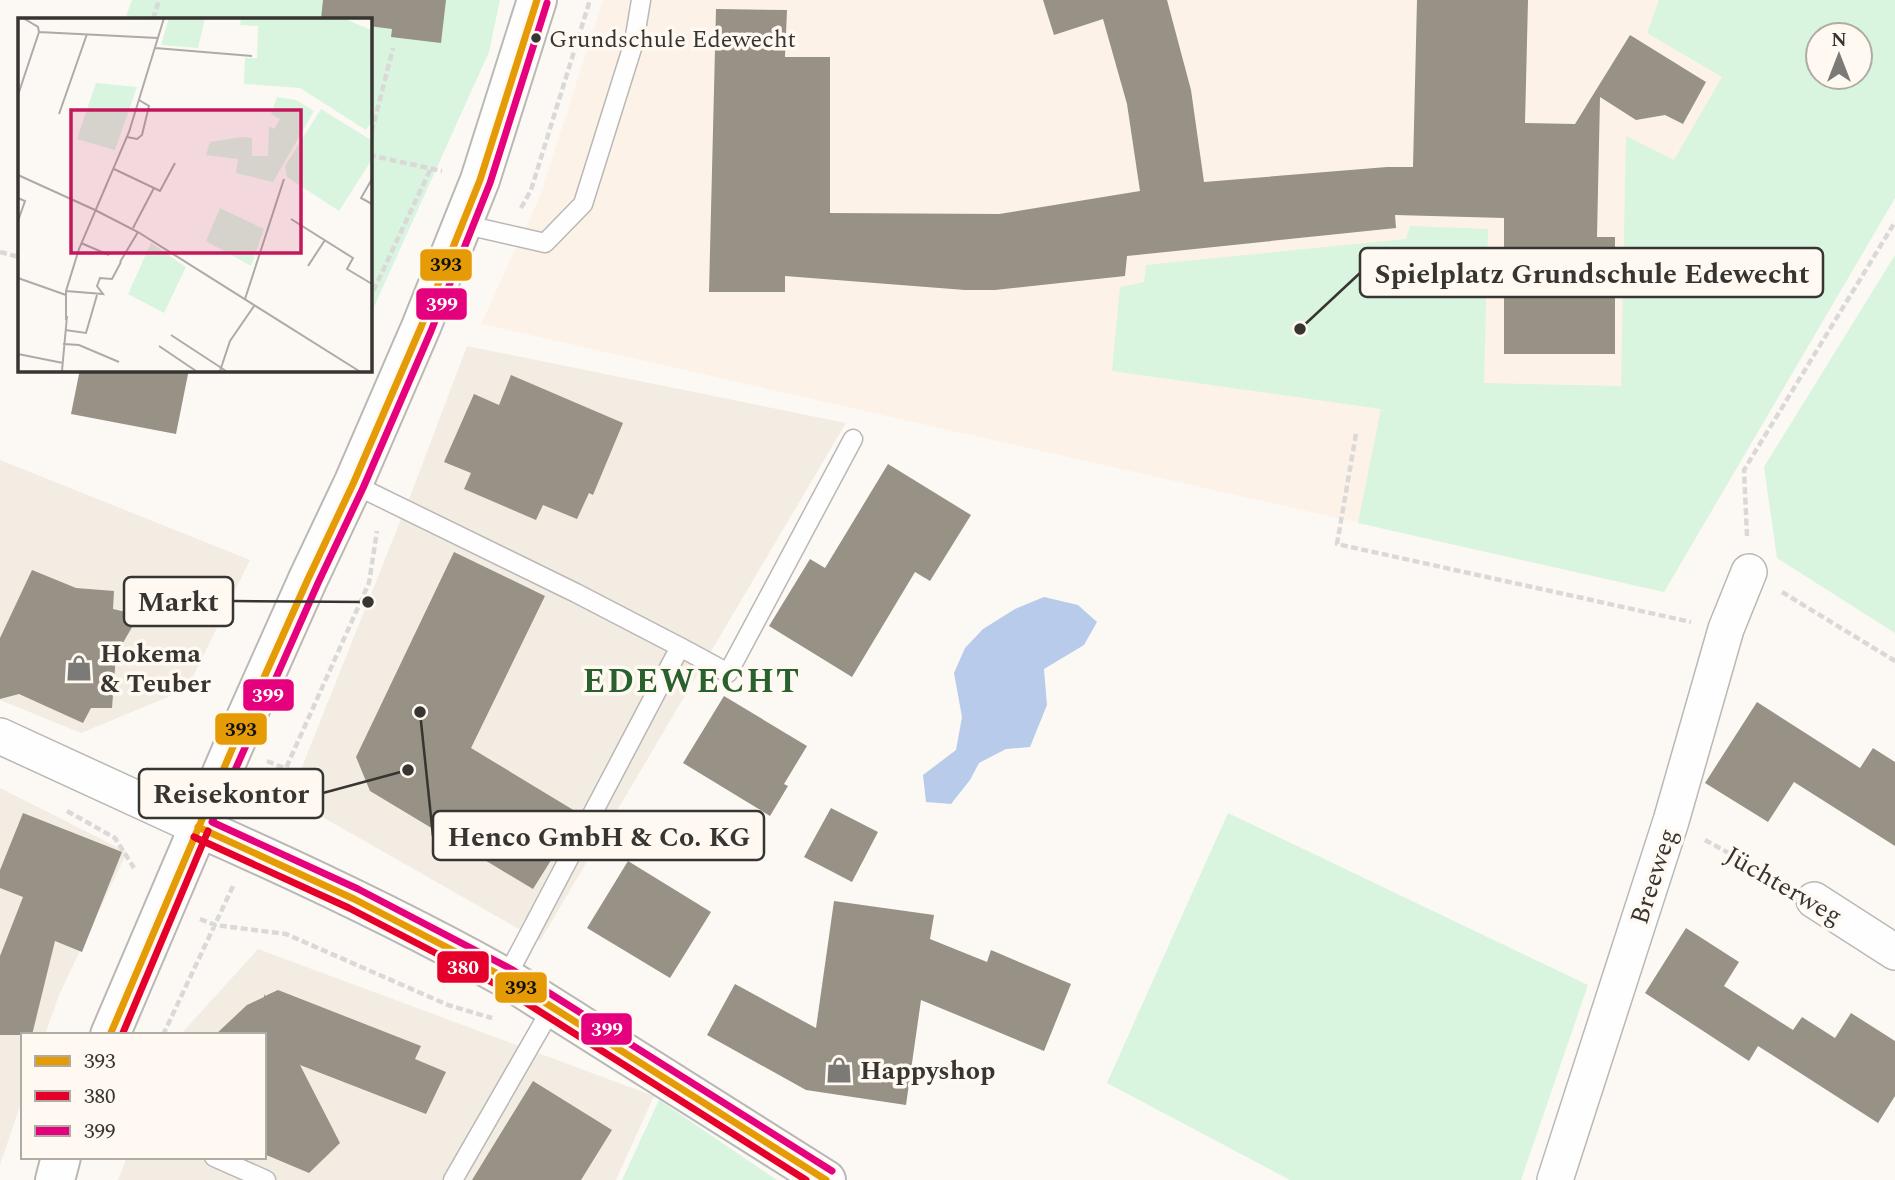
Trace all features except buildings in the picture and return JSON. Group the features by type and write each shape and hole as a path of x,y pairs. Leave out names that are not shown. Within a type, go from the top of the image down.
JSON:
{"main road":[{"path":"111,1033 198,827 421,327 480,180 537,0"},
{"path":"198,827 440,942 506,978 826,1180"},
{"path":"55,1180 60,1159"}],"street":[{"name":"Breeweg","path":"1555,1180 1671,821 1727,629 1749,572"},
{"path":"0,736 198,827"},
{"name":"Jüchterweg","path":"1814,900 1895,952"}],"lane":[{"path":"462,224 545,243 583,204 634,43 641,0"},
{"path":"353,484 576,593 729,673 853,439"},
{"path":"506,978 680,647"},
{"path":"453,1180 553,1006"},
{"path":"219,1159 266,1180"}],"path":[{"path":"153,18 159,0"},
{"path":"371,134 393,48"},
{"path":"371,155 446,173"},
{"path":"371,296 431,168"},
{"path":"1895,222 1744,470 1749,572 1895,661"},
{"path":"0,252 18,257"},
{"path":"1356,434 1337,544 1727,629"},
{"path":"55,805 115,838 134,868"},
{"name":"Jüchterweg","path":"1671,821 1814,900"}],"shaded area":[{"name":"Grundschule Edewecht","path":"603,0 1895,0 1895,198 1664,592 481,324 540,196"},
{"path":"467,346 846,423 540,941 319,815 294,787"},
{"path":"0,460 250,560 187,689 81,733 0,700"},
{"path":"0,788 127,852 59,995 46,1033 21,1033 21,1103 0,1165"},
{"path":"258,949 654,1096 616,1180 118,1180 126,1159 266,1159 266,1033 182,1033"}],"green space":[{"path":"132,0 500,0 489,52 371,314 371,18 125,18"},
{"path":"1659,0 1895,0 1895,198 1664,592 1358,523 1381,409 1112,371 1120,287 1144,282 1146,265 1406,239 1410,226 1488,229 1484,383 1621,386 1626,136 1674,160 1722,77 1647,33"},
{"path":"1895,255 1895,633 1777,558 1764,467"},
{"path":"1228,813 1588,985 1521,1180 1290,1180 1107,1083"},
{"path":"659,1100 777,1180 622,1180"}],"water":[{"path":"1044,597 1078,605 1097,622 1084,645 1044,669 1047,705 1030,747 1006,749 979,763 970,780 951,804 926,802 923,775 956,750 962,717 954,673 965,648 983,629 1015,609"}],"transit line":[{"name":"393","path":"111,1033 233,747 421,327 480,180 537,0"},
{"name":"399","path":"547,3 490,183 431,331 212,822 358,889 511,969 832,1171"},
{"name":"393","path":"198,827 354,899 506,978 826,1180"},
{"name":"380","path":"123,1033 208,831"},
{"name":"380","path":"194,837 349,908 501,987 806,1180"}],"place":[{"name":"Grundschule Edewecht","path":"536,38"},
{"name":"Spielplatz Grundschule Edewecht","path":"1300,329"},
{"name":"Markt","path":"368,602"},
{"name":"Hokema & Teuber","path":"79,668"},
{"name":"Henco GmbH & Co. KG","path":"420,712"},
{"name":"Reisekontor","path":"408,770"},
{"name":"Happyshop","path":"839,1070"}],"district":[{"name":"EDEWECHT","path":"692,680"}]}
